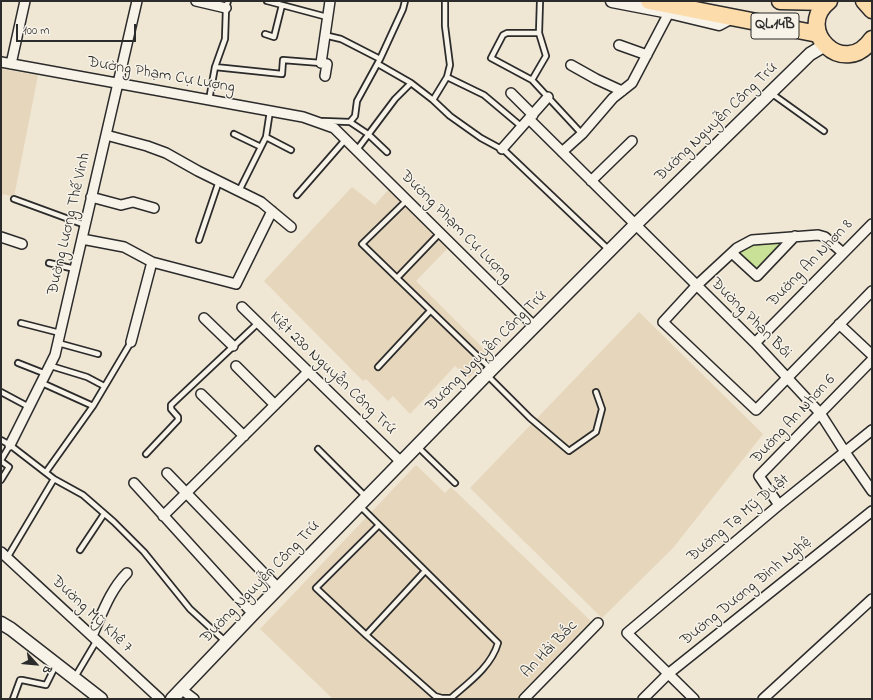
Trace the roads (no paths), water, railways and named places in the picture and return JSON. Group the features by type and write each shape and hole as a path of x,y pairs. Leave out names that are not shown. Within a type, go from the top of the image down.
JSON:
{"highway":[{"name":"QL.14B","path":"649,1 671,9 732,17 821,40"},
{"name":"QL.14B","path":"780,1 828,1"},
{"path":"828,1 821,8 817,26 821,40 831,50 847,54 862,50 871,42"},
{"path":"865,1 872,10"}],"street":[{"path":"11,64 25,1"},
{"name":"Đường Lương Thế Vinh","path":"10,445 49,370 55,355 137,1"},
{"path":"196,1 227,5"},
{"path":"325,76 327,64 322,63 324,35 330,1"},
{"path":"562,152 582,134 614,98 632,83 671,9 612,1"},
{"name":"Đường Nguyễn Công Trứ","path":"172,699 252,614 489,372 635,225 810,54 821,40"},
{"path":"620,45 647,55"},
{"name":"Đường Phạm Cự Lượng","path":"1,62 303,117 334,128 535,327"},
{"path":"572,65 596,79 622,91"},
{"name":"Đường Phan Bôi","path":"511,93 562,152 755,343 820,413 872,491"},
{"path":"502,149 548,97"},
{"path":"106,136 147,146 166,153 198,171 261,202 291,227"},
{"path":"591,181 632,141"},
{"path":"91,197 121,205 133,202 154,208"},
{"path":"82,239 124,247 152,262 236,284 272,211"},
{"name":"Đường An Nhơn 8","path":"755,343 872,224"},
{"path":"843,253 825,237 818,234 752,240 737,248 696,286 663,322 756,410 839,324 870,298"},
{"path":"732,253 757,276 795,236"},
{"path":"1,237 22,244"},
{"path":"131,342 152,262"},
{"name":"Kiệt 230 Nguyễn Công Trứ","path":"242,307 401,462"},
{"path":"204,318 233,346"},
{"path":"839,324 872,355"},
{"name":"Đường An Nhơn 6","path":"779,505 759,476 872,360"},
{"path":"236,366 275,405"},
{"path":"163,516 308,372"},
{"path":"201,394 244,436"},
{"name":"Đường Tạ Mỹ Duật","path":"668,674 626,633 779,505 872,430"},
{"path":"167,473 278,588"},
{"path":"134,483 252,614"},
{"name":"Đường Dương Đình Nghệ","path":"643,699 668,674 872,511"},
{"name":"Đường Mỹ Khê 7","path":"4,555 160,699"},
{"path":"94,638 110,596 120,580 127,573"},
{"path":"763,699 872,599"},
{"path":"1,623 101,699"},
{"name":"An Hải Bắc","path":"524,699 598,623"},
{"path":"668,674 694,699"},
{"path":"181,689 194,699"}],"lane":[{"path":"267,1 327,17"},
{"path":"387,152 368,134 350,122 355,116 358,100 379,61 403,9 405,1"},
{"path":"433,100 447,77 450,65 445,26 445,1"},
{"path":"532,80 546,56 539,33 540,1"},
{"path":"209,100 215,67 224,39 227,5"},
{"path":"265,34 274,37 282,5"},
{"path":"539,33 507,33 503,35 491,58 532,80 582,134"},
{"path":"324,35 341,38 379,61 411,83 433,100 450,116 475,134 505,151 610,250"},
{"path":"215,67 282,74 283,60 322,63"},
{"path":"447,77 484,95 522,127"},
{"path":"356,151 395,99 411,83"},
{"path":"771,93 824,131"},
{"path":"239,191 266,138 270,111"},
{"name":"Đường Phạm Cự Lượng","path":"315,121 350,122"},
{"path":"234,134 261,147"},
{"path":"266,138 291,150"},
{"path":"297,195 345,140"},
{"path":"199,240 219,181"},
{"path":"14,198 85,225"},
{"path":"407,200 362,244 489,372 530,418 569,451 596,432 602,409 596,392"},
{"path":"396,278 440,233"},
{"path":"49,263 75,269"},
{"path":"378,368 430,311"},
{"path":"21,323 60,333"},
{"path":"146,454 178,420 178,417 171,409 172,405 258,323"},
{"path":"46,472 93,406 131,342"},
{"path":"58,343 98,354"},
{"path":"18,363 87,377 104,386"},
{"path":"42,383 93,406"},
{"path":"1,392 29,407"},
{"path":"1,440 10,445 54,479 83,495 144,552 190,609 226,642"},
{"path":"1,480 9,467 1,461 10,445"},
{"path":"417,446 455,483"},
{"path":"318,449 363,501 379,525 498,643 496,650 488,664 450,698 435,696 366,635 316,588 379,525"},
{"path":"4,555 54,479"},
{"path":"80,550 104,514"},
{"path":"366,635 425,571"},
{"path":"74,679 94,638"},
{"path":"12,699 20,680 46,685 56,665"}]}
